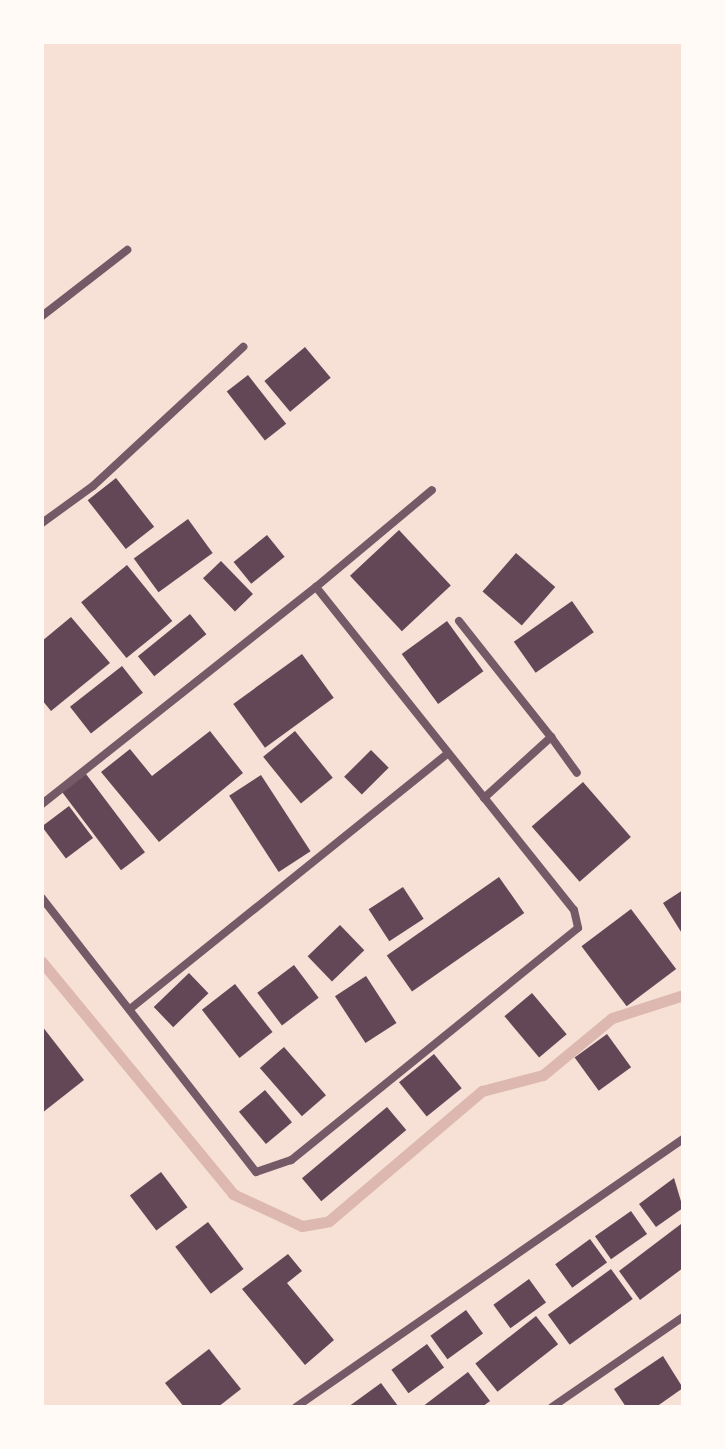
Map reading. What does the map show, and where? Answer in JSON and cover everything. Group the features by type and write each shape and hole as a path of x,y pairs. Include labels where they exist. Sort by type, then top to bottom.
{"street":[{"path":"42,316 127,250"},
{"path":"42,523 93,486 243,347"},
{"path":"42,804 316,587 432,490"},
{"path":"42,898 130,1009 244,1162 256,1172 291,1160 578,928 574,910 316,587"},
{"path":"459,621 577,773"},
{"path":"484,798 551,737"},
{"path":"130,1009 447,754"},
{"path":"296,1407 683,1139"},
{"path":"552,1407 683,1317"}],"building":[{"path":"305,347 331,378 290,412 264,381"},
{"path":"248,375 286,424 265,440 227,392"},
{"path":"116,478 154,527 126,549 88,500"},
{"path":"188,519 213,553 158,592 134,558"},
{"path":"399,530 451,586 402,631 350,576"},
{"path":"267,535 285,557 251,584 234,562"},
{"path":"516,553 555,587 522,626 483,591"},
{"path":"221,561 253,594 235,611 203,578"},
{"path":"127,565 172,621 126,658 81,602"},
{"path":"572,601 594,632 536,673 514,642"},
{"path":"190,614 206,634 154,676 138,656"},
{"path":"71,617 110,663 51,711 42,700 42,641"},
{"path":"447,621 483,671 438,704 402,654"},
{"path":"302,654 334,698 265,748 233,704"},
{"path":"122,666 143,693 91,733 70,707"},
{"path":"210,731 243,773 159,842 101,772 130,749 152,776"},
{"path":"295,731 333,778 301,803 263,757"},
{"path":"371,750 389,768 362,795 344,777"},
{"path":"86,774 145,852 121,870 62,792"},
{"path":"261,775 311,851 279,872 229,796"},
{"path":"583,782 631,837 580,882 532,827"},
{"path":"69,806 93,838 66,858 42,826"},
{"path":"499,877 524,913 412,992 387,956"},
{"path":"403,887 424,919 389,941 369,909"},
{"path":"683,890 683,935 663,903"},
{"path":"631,909 676,969 627,1006 581,946"},
{"path":"340,925 364,950 332,981 308,956"},
{"path":"294,965 319,998 282,1025 257,993"},
{"path":"189,973 208,993 173,1027 154,1007"},
{"path":"366,976 396,1023 365,1043 335,996"},
{"path":"235,984 273,1032 239,1058 202,1010"},
{"path":"532,993 567,1034 539,1058 504,1016"},
{"path":"42,1026 84,1080 42,1113"},
{"path":"607,1034 631,1067 599,1091 575,1058"},
{"path":"284,1047 326,1095 302,1116 260,1068"},
{"path":"434,1054 462,1088 427,1117 399,1082"},
{"path":"265,1090 292,1122 266,1144 239,1112"},
{"path":"387,1107 406,1130 321,1201 302,1178"},
{"path":"161,1172 187,1207 156,1231 130,1195"},
{"path":"674,1178 683,1208 656,1227 639,1204"},
{"path":"631,1211 647,1234 611,1259 595,1236"},
{"path":"208,1222 244,1269 211,1294 175,1247"},
{"path":"681,1224 683,1268 640,1300 619,1271"},
{"path":"590,1239 607,1262 572,1288 555,1264"},
{"path":"288,1254 302,1271 287,1283 334,1340 305,1365 242,1289"},
{"path":"611,1269 633,1299 570,1345 548,1315"},
{"path":"529,1279 546,1302 510,1328 493,1305"},
{"path":"466,1310 483,1333 447,1359 430,1336"},
{"path":"536,1316 558,1344 497,1392 475,1363"},
{"path":"427,1344 444,1367 408,1393 391,1370"},
{"path":"209,1349 241,1389 218,1407 184,1407 165,1383"},
{"path":"663,1356 683,1388 656,1407 626,1407 614,1389"},
{"path":"468,1372 490,1401 482,1407 422,1407"},
{"path":"381,1383 398,1406 348,1407"}],"waterway":[{"path":"42,962 233,1194 302,1226 329,1221 482,1091 543,1075 612,1018 683,995"}]}
